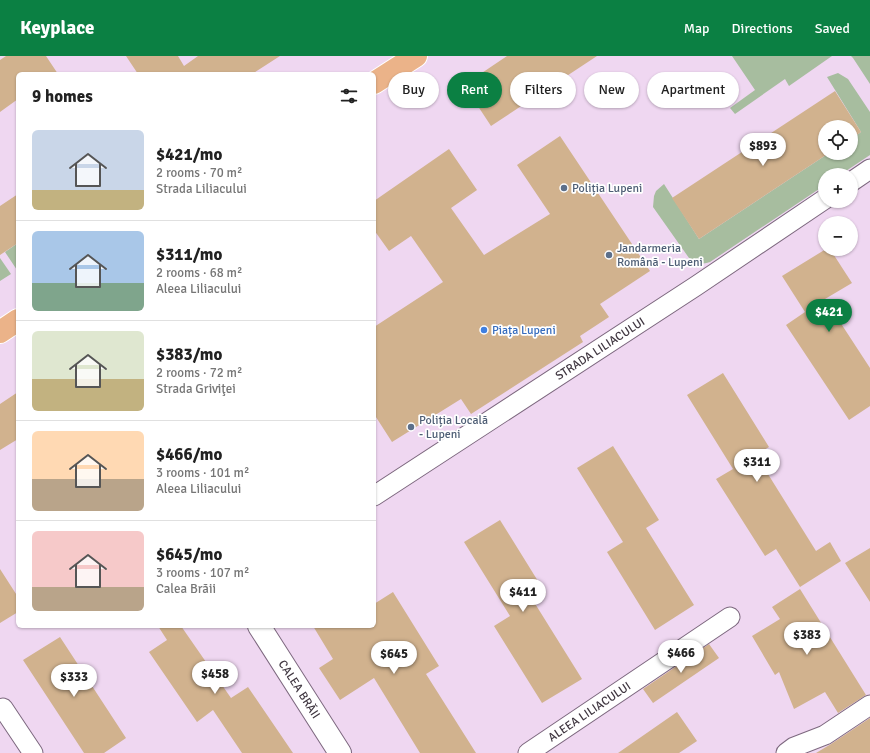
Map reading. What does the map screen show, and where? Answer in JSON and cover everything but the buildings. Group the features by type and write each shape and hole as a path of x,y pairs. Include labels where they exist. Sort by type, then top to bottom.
{"main road":[{"path":"376,82 416,56"},
{"path":"0,332 16,321"},
{"name":"CALEA BRĂII","path":"260,628 340,753"}],"street":[{"path":"858,177 870,169"},
{"name":"STRADA LILIACULUI","path":"376,495 696,286 818,204"},
{"name":"ALEEA LILIACULUI","path":"528,753 730,617"},
{"path":"786,753 794,747 825,736 870,705"},
{"path":"3,708 33,753"}],"green space":[{"path":"732,56 832,56 789,86 785,79 735,114 730,108 739,108 739,102 755,90"},
{"path":"851,56 870,56 870,84 853,58"},
{"path":"838,73 848,79 870,112 870,155 850,168 818,168 818,190 710,262 696,263 689,258 653,207 656,191 664,184 699,239 818,160 858,160 858,134 861,132 858,127 858,120 854,120 827,77"},
{"path":"16,244 16,268 5,252"},
{"path":"0,258 11,274 0,281"}],"place":[{"name":"Poliția Lupeni","path":"564,188"},
{"name":"Jandarmeria Română - Lupeni","path":"609,255"},
{"name":"Piața Lupeni","path":"484,330"},
{"name":"Poliția Locală - Lupeni","path":"411,427"}]}
